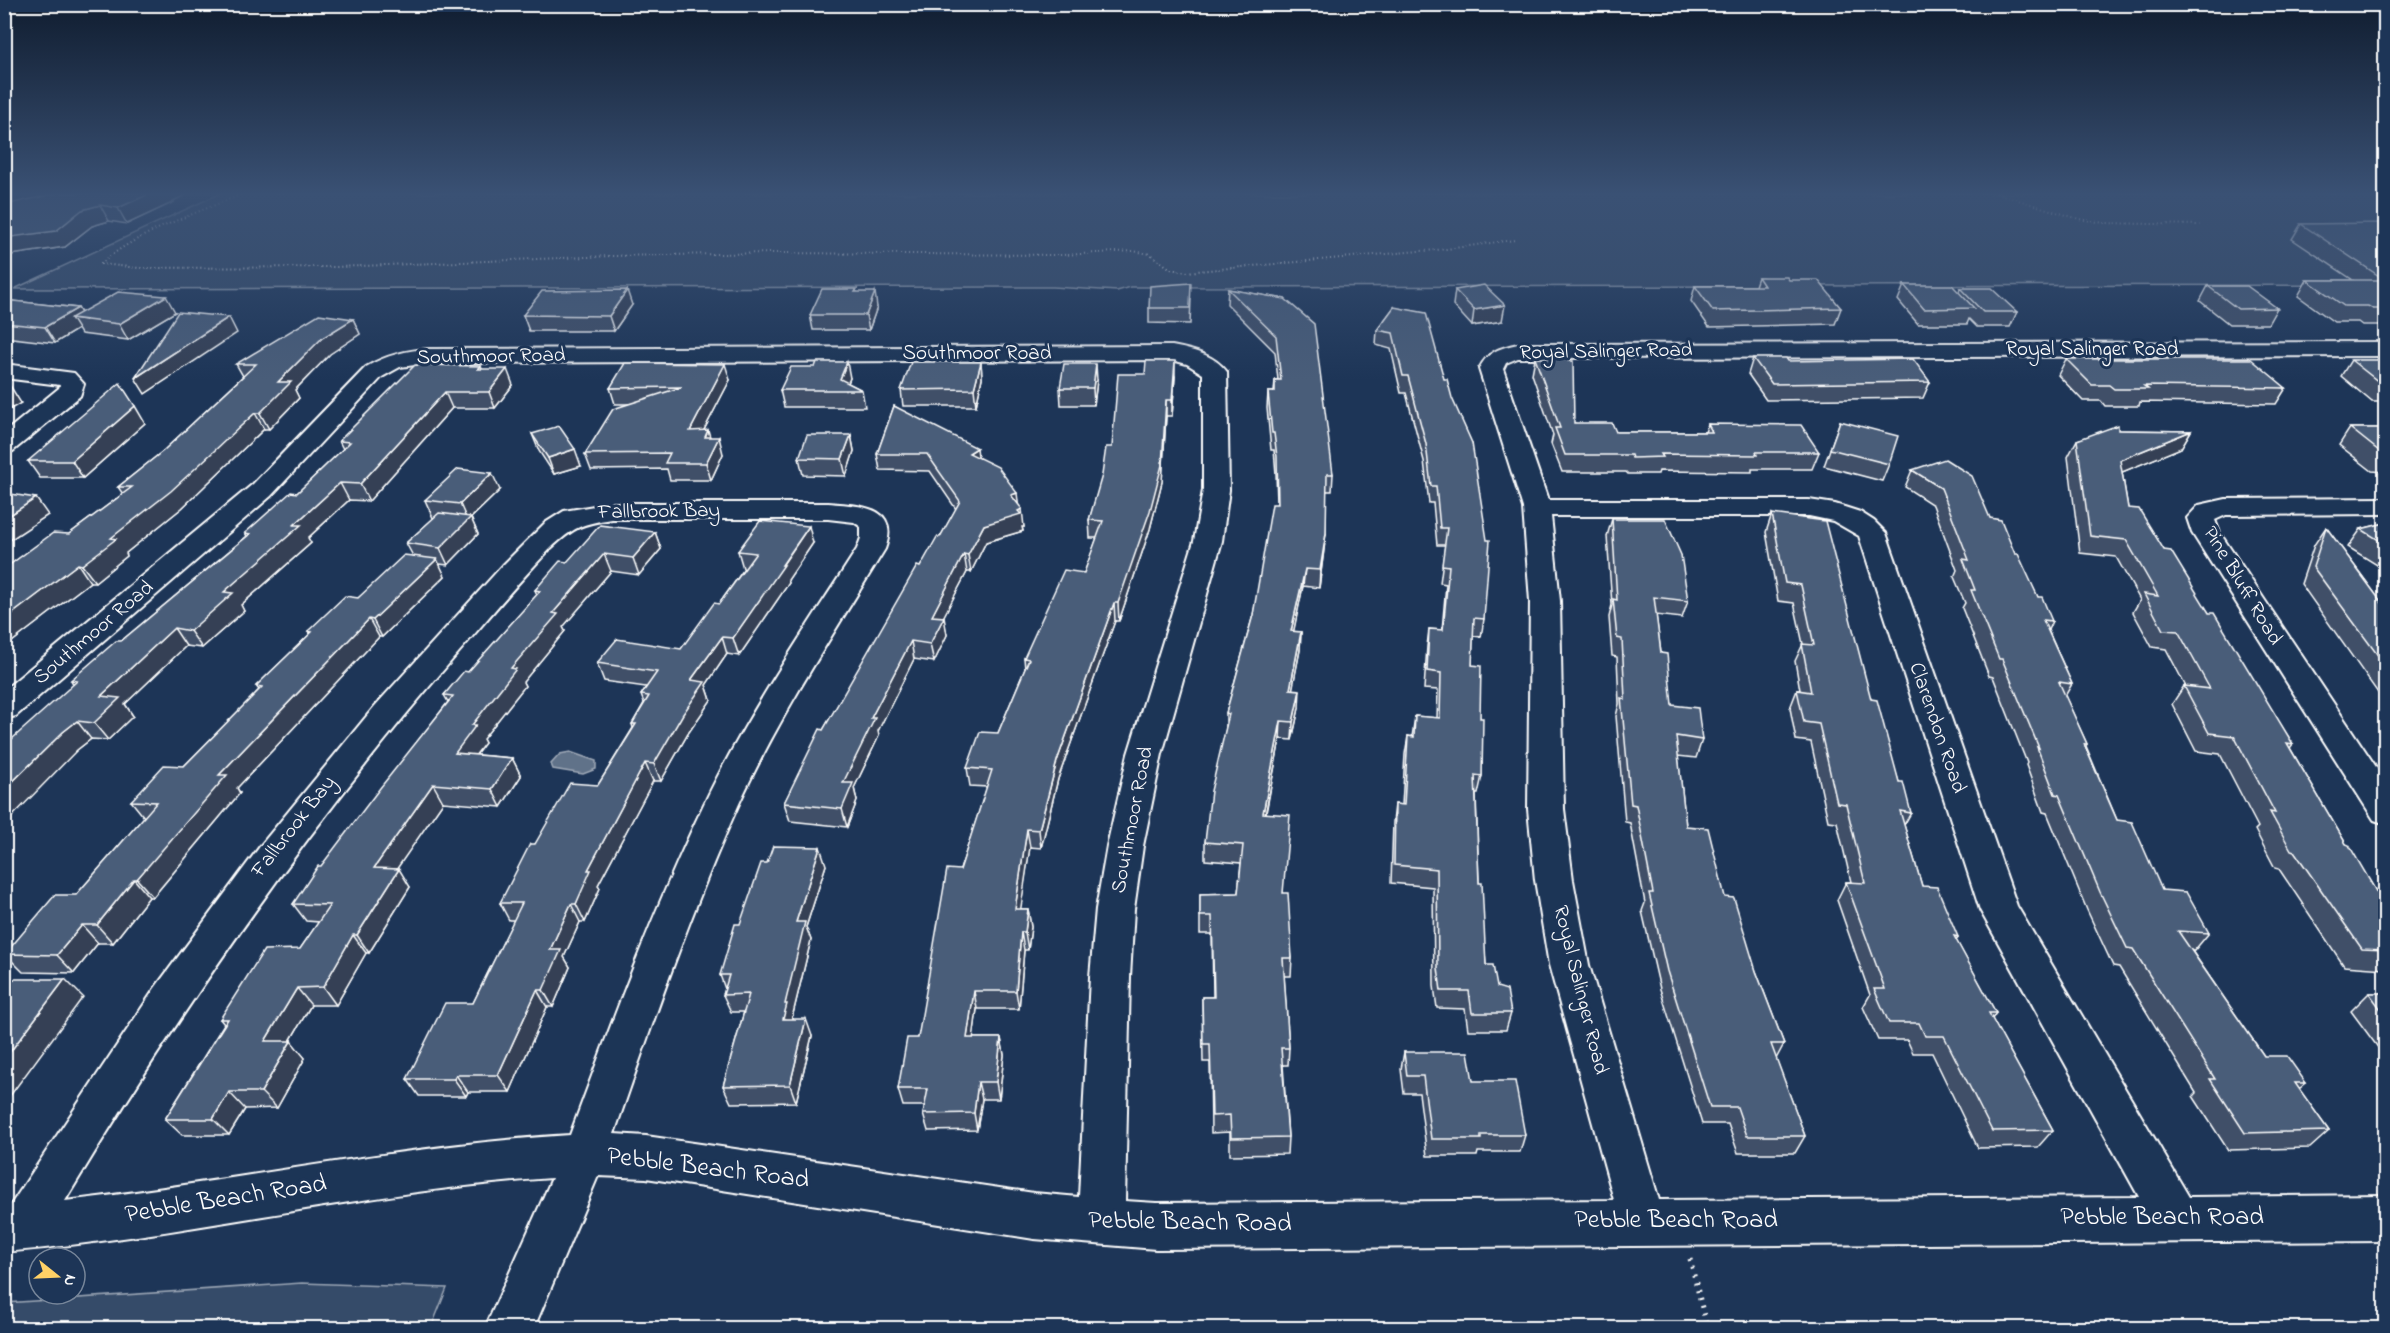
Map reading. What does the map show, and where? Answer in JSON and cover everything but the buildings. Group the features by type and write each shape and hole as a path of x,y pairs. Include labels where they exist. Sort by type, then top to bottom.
{"street":[{"name":"Royal Salinger Road","path":"1643,1222 1569,964 1554,880 1546,809 1545,601 1537,508 1491,369 1494,361 1502,354 1541,351 2385,349"},
{"name":"Southmoor Road","path":"4,708 216,530 300,452 369,377 392,362 411,357 430,356 1172,353 1192,357 1206,363 1215,372 1216,490 1208,540 1145,754 1125,846 1115,909 1110,977 1101,1223"},
{"path":"4,371 66,378 72,384 71,391 4,446"},
{"name":"Pine Bluff Road","path":"2385,506 2226,507 2208,511 2201,518 2206,533 2385,811"},
{"name":"Clarendon Road","path":"1537,508 1809,508 1831,511 1858,520 1872,532 1999,910 2176,1218"},
{"name":"Fallbrook Bay","path":"13,1229 180,982 302,815 411,684 555,529 574,517 612,511 828,511 862,515 875,524 875,538 871,549 773,707 721,805 657,953 585,1154"},
{"path":"510,1329 585,1154"},
{"name":"Pebble Beach Road","path":"13,1229 111,1217 411,1172 536,1157 585,1154 646,1158 1034,1216 1156,1226 2385,1218"}],"path":[{"path":"111,255 101,263 112,267 139,268 336,267 619,255"},
{"path":"1152,255 1171,269 1186,272 1381,255"},
{"path":"1689,1254 1707,1329"}],"shaded area":[{"path":"87,255 2385,255 2385,285 1131,287 1117,291 1053,287 14,289"},
{"path":"570,752 596,761 596,769 583,774 553,769 551,764 560,754"},
{"path":"302,1283 447,1288 431,1328 5,1328 5,1303 27,1302 27,1306 87,1306 87,1297"}]}
